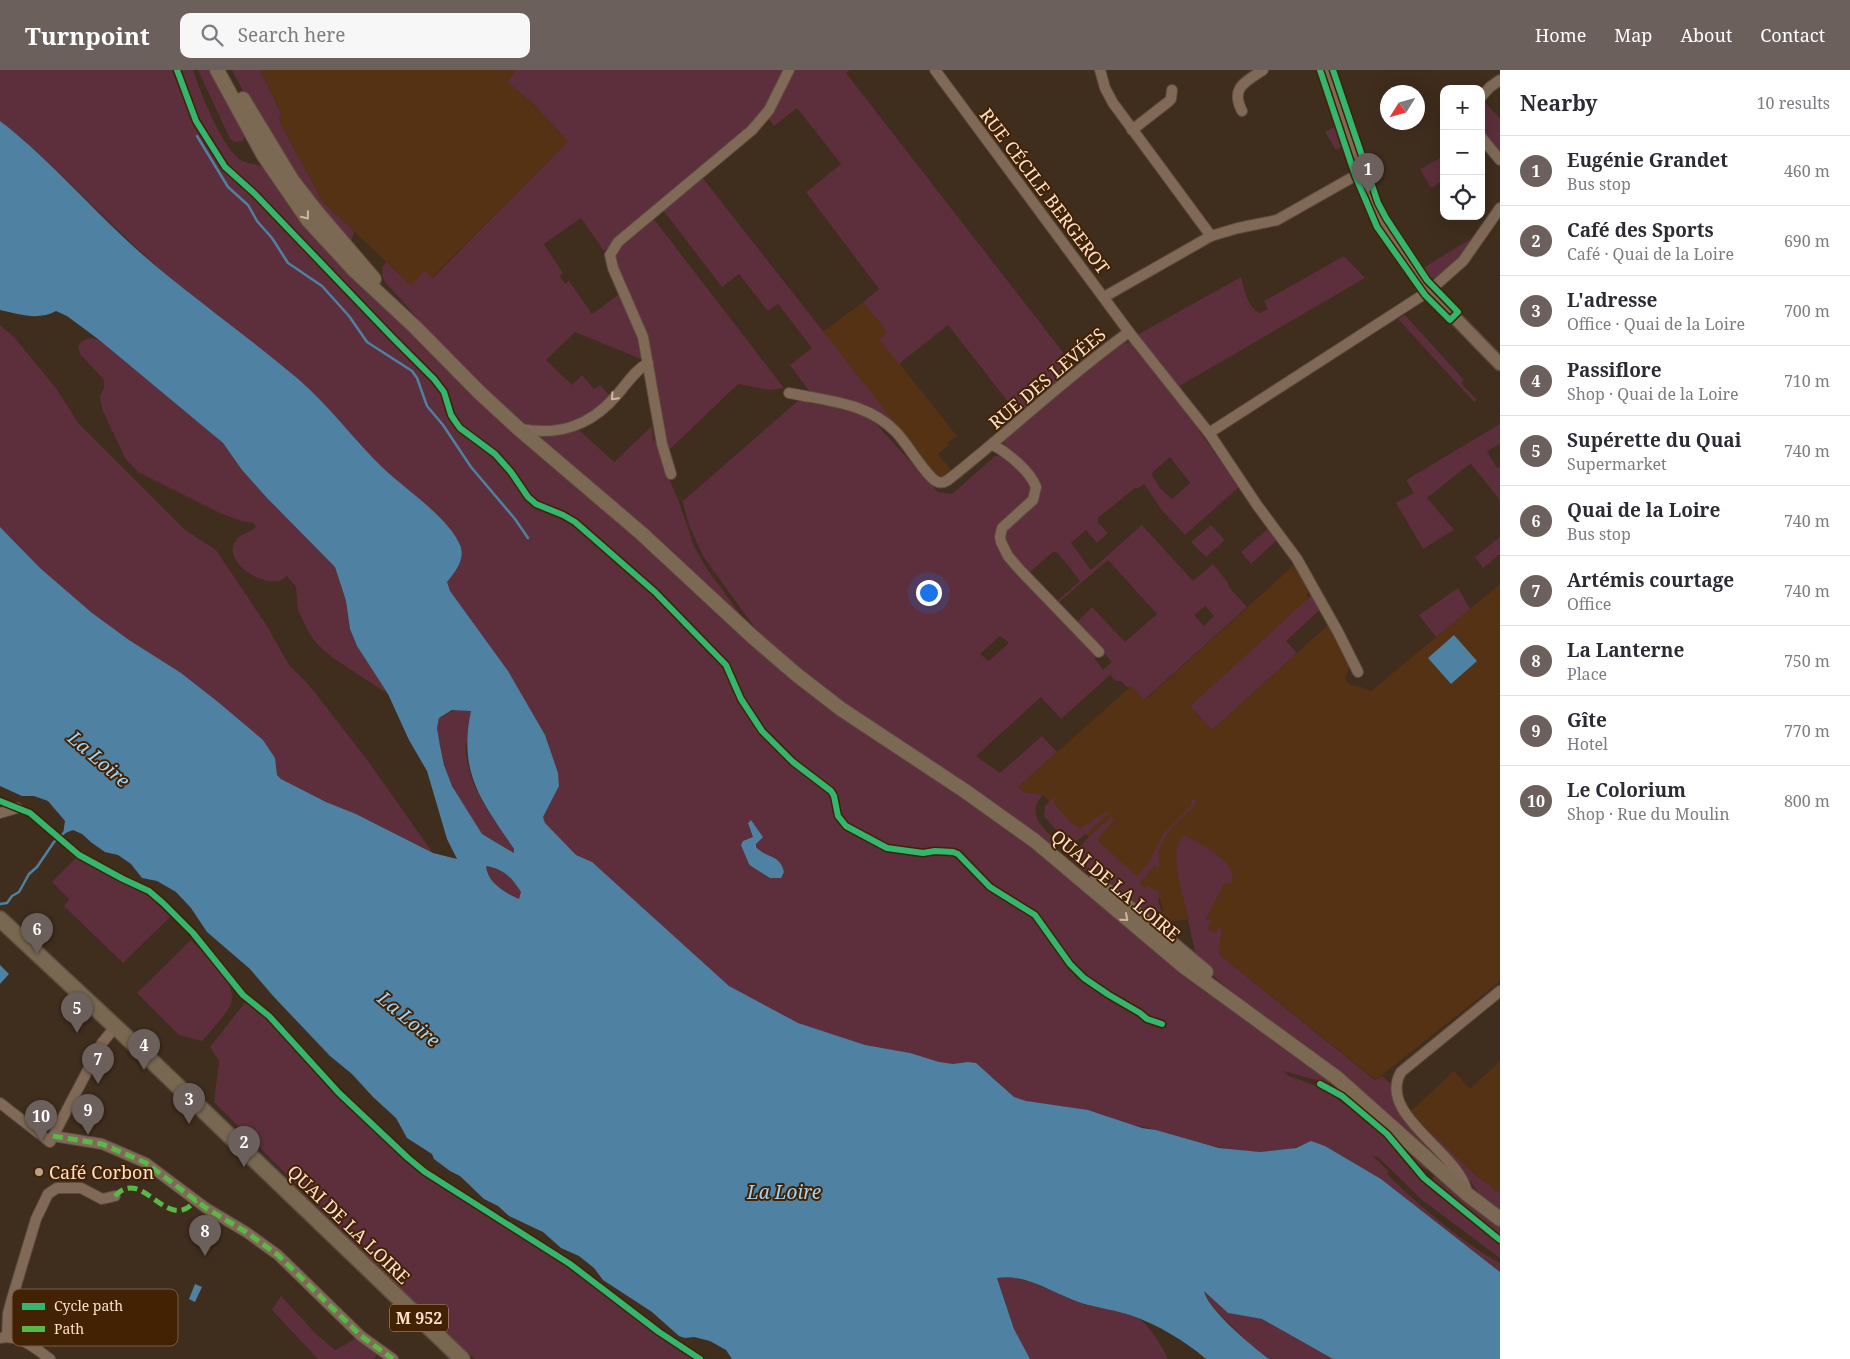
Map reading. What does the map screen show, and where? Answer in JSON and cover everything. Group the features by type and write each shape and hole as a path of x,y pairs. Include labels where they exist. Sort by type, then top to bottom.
{"main road":[{"path":"217,70 264,156 308,220 355,271 415,328"},
{"path":"227,70 250,112 292,180 415,328"},
{"name":"QUAI DE LA LOIRE","path":"415,328 478,392 641,533 754,638 797,675 842,709 965,791 1035,842 1182,965 1337,1078 1393,1130 1467,1194 1500,1219"},
{"name":"M 952","path":"2,921 119,1030"},
{"name":"QUAI DE LA LOIRE","path":"119,1030 462,1359"}],"street":[{"path":"671,474 660,437 648,363 640,329 613,268 610,255 618,242 752,130 769,110 790,70"},
{"name":"RUE CÉCILE BERGEROT","path":"935,70 1129,332"},
{"path":"1100,70 1108,95 1211,236"},
{"path":"1242,111 1237,102 1236,94 1240,87 1263,70"},
{"path":"1327,70 1360,173 1388,233 1430,291 1500,364"},
{"path":"1485,93 1500,80"},
{"path":"1132,130 1168,102 1171,99 1172,90"},
{"path":"1485,142 1500,160"},
{"path":"1104,297 1211,236 1277,220 1360,173"},
{"path":"1209,433 1430,291 1463,262 1500,208"},
{"name":"RUE DES LEVÉES","path":"789,392 848,404 874,416 896,432 928,474 937,482 942,483 993,445 1083,367 1129,332 1209,433 1252,498 1297,560 1338,632 1358,672"},
{"path":"519,428 537,431 576,426 605,407 648,363"},
{"path":"993,445 1014,459 1033,480 1036,487 1033,500 1002,528 1000,537 1004,549 1025,575 1099,652"},
{"path":"0,813 17,808"},
{"path":"1467,1194 1466,1186 1454,1168 1404,1111 1398,1101 1396,1084 1401,1072 1500,991"},
{"path":"52,1139 98,1051 119,1030"},
{"path":"0,1103 52,1139 102,1144 146,1163 201,1204 246,1232 278,1256 361,1336 393,1359"},
{"path":"15,1289 34,1224 46,1196 58,1188 81,1188 102,1199 115,1196"},
{"path":"4,1337 12,1299"},
{"path":"31,1346 50,1359"}],"shaded area":[{"path":"0,70 193,70 212,118 232,152 242,161 261,166 267,170 281,189 586,492 736,628 996,817 1310,1063 1428,1167 1428,1169 1419,1165 1387,1132 1331,1084 1283,1071 1289,1076 1322,1088 1358,1114 1388,1140 1428,1185 1500,1243 1500,1258 1422,1200 1378,1157 1373,1156 1389,1172 1387,1174 1426,1210 1471,1245 1500,1263 1500,1272 1381,1179 1325,1146 1311,1142 1272,1152 1234,1150 1130,1124 1090,1111 1024,1101 1010,1094 993,1077 893,1057 615,964 466,742 470,771 481,799 514,849 514,853 482,834 452,786 444,765 437,728 439,718 454,710 174,281 45,160 0,121","holes":["242,179 432,375 446,393 253,193"]},
{"path":"198,70 214,70 245,134 243,141 235,142 230,139"},
{"path":"232,70 260,70 282,115 279,117 282,126 323,202 354,231 350,247 303,188 254,112"},
{"path":"260,70 516,70 507,82 531,102 568,141 418,292 323,202 282,126 279,117 282,114"},
{"path":"516,70 787,70 766,112 626,230 604,251 581,218 544,244 563,273 560,276 565,284 569,281 592,314 603,308 603,306 619,294 641,342 641,359 575,332 546,360 572,385 582,375 594,389 600,385 611,397 574,426 526,427 488,393 453,357 385,282 382,274 386,262 411,285 425,271 433,278 568,141 531,102 507,82"},
{"path":"794,70 850,70 846,73 1076,369 1020,417 948,325 899,364 879,339 887,332 863,302 879,289 806,192 841,164 797,108 774,126 768,118"},
{"path":"1485,102 1500,119 1500,153 1485,139"},
{"path":"1336,126 1342,147 1336,150 1325,132"},
{"path":"1440,158 1440,182 1431,188 1420,169"},
{"path":"702,177 896,424 894,425 810,392 790,365 812,348 778,304 768,311 739,274 722,287 663,210"},
{"path":"653,218 784,388 770,390 738,384 667,452 657,391 614,258 616,249"},
{"path":"1477,235 1458,258 1436,278 1431,278 1423,268"},
{"path":"1344,256 1365,278 1176,388 1137,335 1241,277 1252,307 1260,313 1268,309 1264,301"},
{"path":"863,302 888,333 880,339 957,436 947,443 949,445 938,454 953,472 942,479 938,478 823,332"},
{"path":"1405,315 1464,380 1461,383 1477,400 1474,402 1398,319"},
{"path":"0,325 13,336 56,388 79,424 184,529 216,550 267,626 289,665 308,684 368,761 433,853 281,779 0,611"},
{"path":"89,338 98,339 223,443 242,470 267,498 335,567 346,601 350,629 357,646 388,694 333,658 317,644 309,633 298,610 296,587 287,576 280,581 266,581 251,575 239,564 233,552 233,545 239,537 256,527 254,523 241,521 222,514 138,472 125,458 102,409 100,396 104,388 104,380 80,354 78,346"},
{"path":"1130,343 1137,348 1199,426 1199,431 1239,487 1185,535 1161,509 1144,484 1139,488 1135,488 1098,518 1098,523 1108,533 1097,543 1086,530 1071,543 1091,570 1142,525 1193,581 1213,564 1229,584 1228,586 1247,607 1144,700 1131,686 1128,688 1121,681 1116,681 1110,675 1061,719 1041,697 976,756 1000,773 1042,736 1057,752 1018,787 1025,792 1043,795 1038,802 1036,814 1041,825 1056,841 1055,845 1050,847 963,783 856,712 768,643 703,556 689,525 678,486 683,501 800,399 811,404 834,404 847,407 869,416 938,492 952,494 995,456 1005,456 1026,474 1035,489 1030,500 1000,527 998,538 1009,563 1070,630 1073,627 1093,649 1095,659 1103,670 1112,662 1076,623 1092,607 1125,642 1157,614 1108,560 1058,603 1056,602 1080,581 1058,553 1053,552 1029,573 1016,560 1008,550 1006,537 1015,521 1037,501 1040,494 1040,485 1029,470 1005,449 1003,440 1116,345","holes":["1170,457 1190,483 1172,499 1160,488 1152,475","1205,606 1214,616 1204,626 1194,615","1000,636 1009,643 989,661 980,654"]},
{"path":"1500,424 1500,444 1487,451 1497,468 1500,467 1500,500 1471,464 1467,466 1427,498 1454,530 1423,549 1396,503 1414,493 1406,480"},
{"path":"652,426 653,440 656,441 661,460 679,502 694,546 705,566 745,621 535,434 579,430 614,462"},
{"path":"1211,525 1225,540 1206,557 1191,542"},
{"path":"1269,528 1277,540 1251,564 1241,552"},
{"path":"1500,537 1500,554 1483,568 1475,557"},
{"path":"1294,565 1310,591 1306,595 1309,598 1190,706 1212,730 1329,624 1350,664 1345,679 1351,685 1371,691 1500,584 1500,981 1376,1080 1220,955 1190,919 1165,921 1161,912 1163,909 1158,891 1150,892 1085,834 1066,820 1043,795 1025,792 1018,787 1131,686 1145,700"},
{"path":"1458,588 1470,609 1436,637 1419,615"},
{"path":"1315,592 1323,607 1286,641 1297,653 1212,730 1190,706"},
{"path":"1055,796 1058,797 1053,802 1070,822 1080,829 1107,811 1108,813 1078,840 1067,843 1044,816 1045,806"},
{"path":"1193,798 1196,801 1195,805 1173,827 1161,845 1159,869 1154,866 1140,883 1145,888 1148,885 1155,891 1158,890 1160,898 1158,899 1163,919 1167,922 1174,922 1165,926 1159,926 1073,862 1072,858 1079,848 1112,817 1115,819 1097,840 1137,876 1148,863 1164,833 1191,806"},
{"path":"1185,835 1216,854 1227,864 1232,872 1232,883 1224,884 1205,920 1212,921 1207,928 1215,933 1220,926 1220,955 1375,1080 1382,1076 1391,1084 1394,1098 1445,1164 1233,993 1212,975 1196,957 1176,862 1179,841"},
{"path":"77,857 108,875 148,893 172,915 123,963 64,906 69,899 52,882"},
{"path":"486,866 498,870 511,878 522,892 519,899 493,882"},
{"path":"191,940 219,969 230,987 232,996 229,1008 202,1041 179,1035 137,993"},
{"path":"246,1001 259,1009 353,1111 415,1169 564,1264 698,1359 475,1359 402,1290 214,1102 219,1061 210,1047"},
{"path":"1500,1061 1500,1193 1463,1165 1411,1111 1454,1071 1470,1089"},
{"path":"1425,1127 1472,1172 1500,1193 1500,1212 1482,1197"},
{"path":"1434,1176 1500,1224 1500,1239 1437,1187 1432,1180"},
{"path":"997,1277 1019,1279 1040,1285 1080,1303 1122,1312 1137,1318 1154,1334 1168,1359 1030,1359 1014,1329"},
{"path":"1204,1291 1228,1313 1262,1319 1333,1359 1269,1359 1254,1348 1219,1314 1206,1297"},
{"path":"281,1296 316,1334 335,1350 361,1336 381,1350 374,1359 318,1359 272,1310"}],"water":[{"name":"La Loire","path":"0,121 19,136 143,255 309,388 383,468 426,504 446,524 460,545 462,555 459,565 447,582 450,591 508,671 545,735 558,773 559,786 543,817 545,823 576,855 592,862 729,986 798,1023 865,1045 910,1053 939,1062 953,1064 976,1063 1014,1097 1026,1101 1088,1110 1142,1128 1156,1130 1219,1148 1260,1152 1296,1148 1311,1141 1325,1146 1381,1179 1500,1272 1500,1359 1333,1359 1262,1319 1228,1313 1204,1291 1207,1299 1222,1318 1269,1359 1206,1359 1171,1334 1133,1316 1081,1303 1029,1281 1008,1277 997,1278 1014,1329 1030,1359 732,1359 726,1350 710,1341 679,1336 652,1312 603,1280 594,1268 579,1256 561,1248 543,1232 509,1216 498,1206 484,1199 460,1176 450,1171 434,1159 432,1154 407,1138 396,1118 352,1074 330,1056 250,969 207,932 191,908 176,892 157,881 142,878 131,864 118,855 105,852 82,834 73,830 63,834 65,821 48,801 34,796 22,796 0,786 0,527 40,568 92,613 129,640 181,673 263,740 275,758 277,775 281,779 433,853 457,859 447,839 427,771 409,740 388,694 357,646 350,629 346,601 335,567 267,498 242,470 223,443 98,339 67,316 56,311 42,316 35,316 0,310","holes":["452,710 471,711 468,733 470,769 482,800 514,849 514,853 482,834 452,786 444,765 437,728 439,718","486,866 497,869 510,878 521,892 519,899 508,894 493,882"]},
{"path":"1454,635 1477,661 1451,684 1428,658"},
{"path":"751,820 763,837 756,844 756,847 779,862 784,872 781,878 770,878 749,864 741,845 743,841 753,837 748,823"},
{"path":"0,965 9,974 0,984"},
{"path":"195,1284 202,1287 195,1302 189,1299"}],"waterway":[{"path":"197,136 228,187 248,205 257,221 272,238 288,263 322,286 349,316 367,342 412,371 417,378 427,406 443,425 471,467 515,519 528,538"},
{"path":"0,904 7,903 12,896 19,892 29,874 37,867 54,842 65,832"}],"marked path":[{"path":"53,1136 102,1144 146,1163 206,1208 246,1232 278,1255 361,1336 393,1359"},
{"path":"115,1196 125,1189 135,1189 175,1210 185,1209 196,1200"}],"cycle path":[{"path":"177,70 196,121 225,167 255,194 434,379 444,392 451,415 460,428 495,454 511,472 528,497 536,504 575,522 655,592 726,665 741,699 762,731 793,762 831,791 834,796 838,816 846,826 887,848 923,853 935,851 958,854 990,887 1035,915 1070,964 1084,978 1147,1019 1162,1024"},
{"path":"1320,70 1355,175 1377,227 1425,295 1450,320 1458,312 1427,280 1378,203 1333,70"},
{"path":"0,801 30,813 79,855 149,891 163,903 193,933 243,995 269,1016 339,1093 425,1172 570,1264 659,1332 700,1359"},
{"path":"1320,1084 1342,1096 1387,1134 1424,1178 1500,1240"}],"place":[{"name":"Eugénie Grandet","path":"1368,194"},
{"name":"Quai de la Loire","path":"37,954"},
{"name":"Supérette du Quai","path":"77,1033"},
{"name":"Passiflore","path":"144,1070"},
{"name":"Artémis courtage","path":"98,1084"},
{"name":"L'adresse","path":"189,1124"},
{"name":"Gîte","path":"88,1135"},
{"name":"Le Colorium","path":"41,1141"},
{"name":"Café des Sports","path":"244,1167"},
{"name":"Café Corbon","path":"39,1172"},
{"name":"La Lanterne","path":"205,1256"}]}
